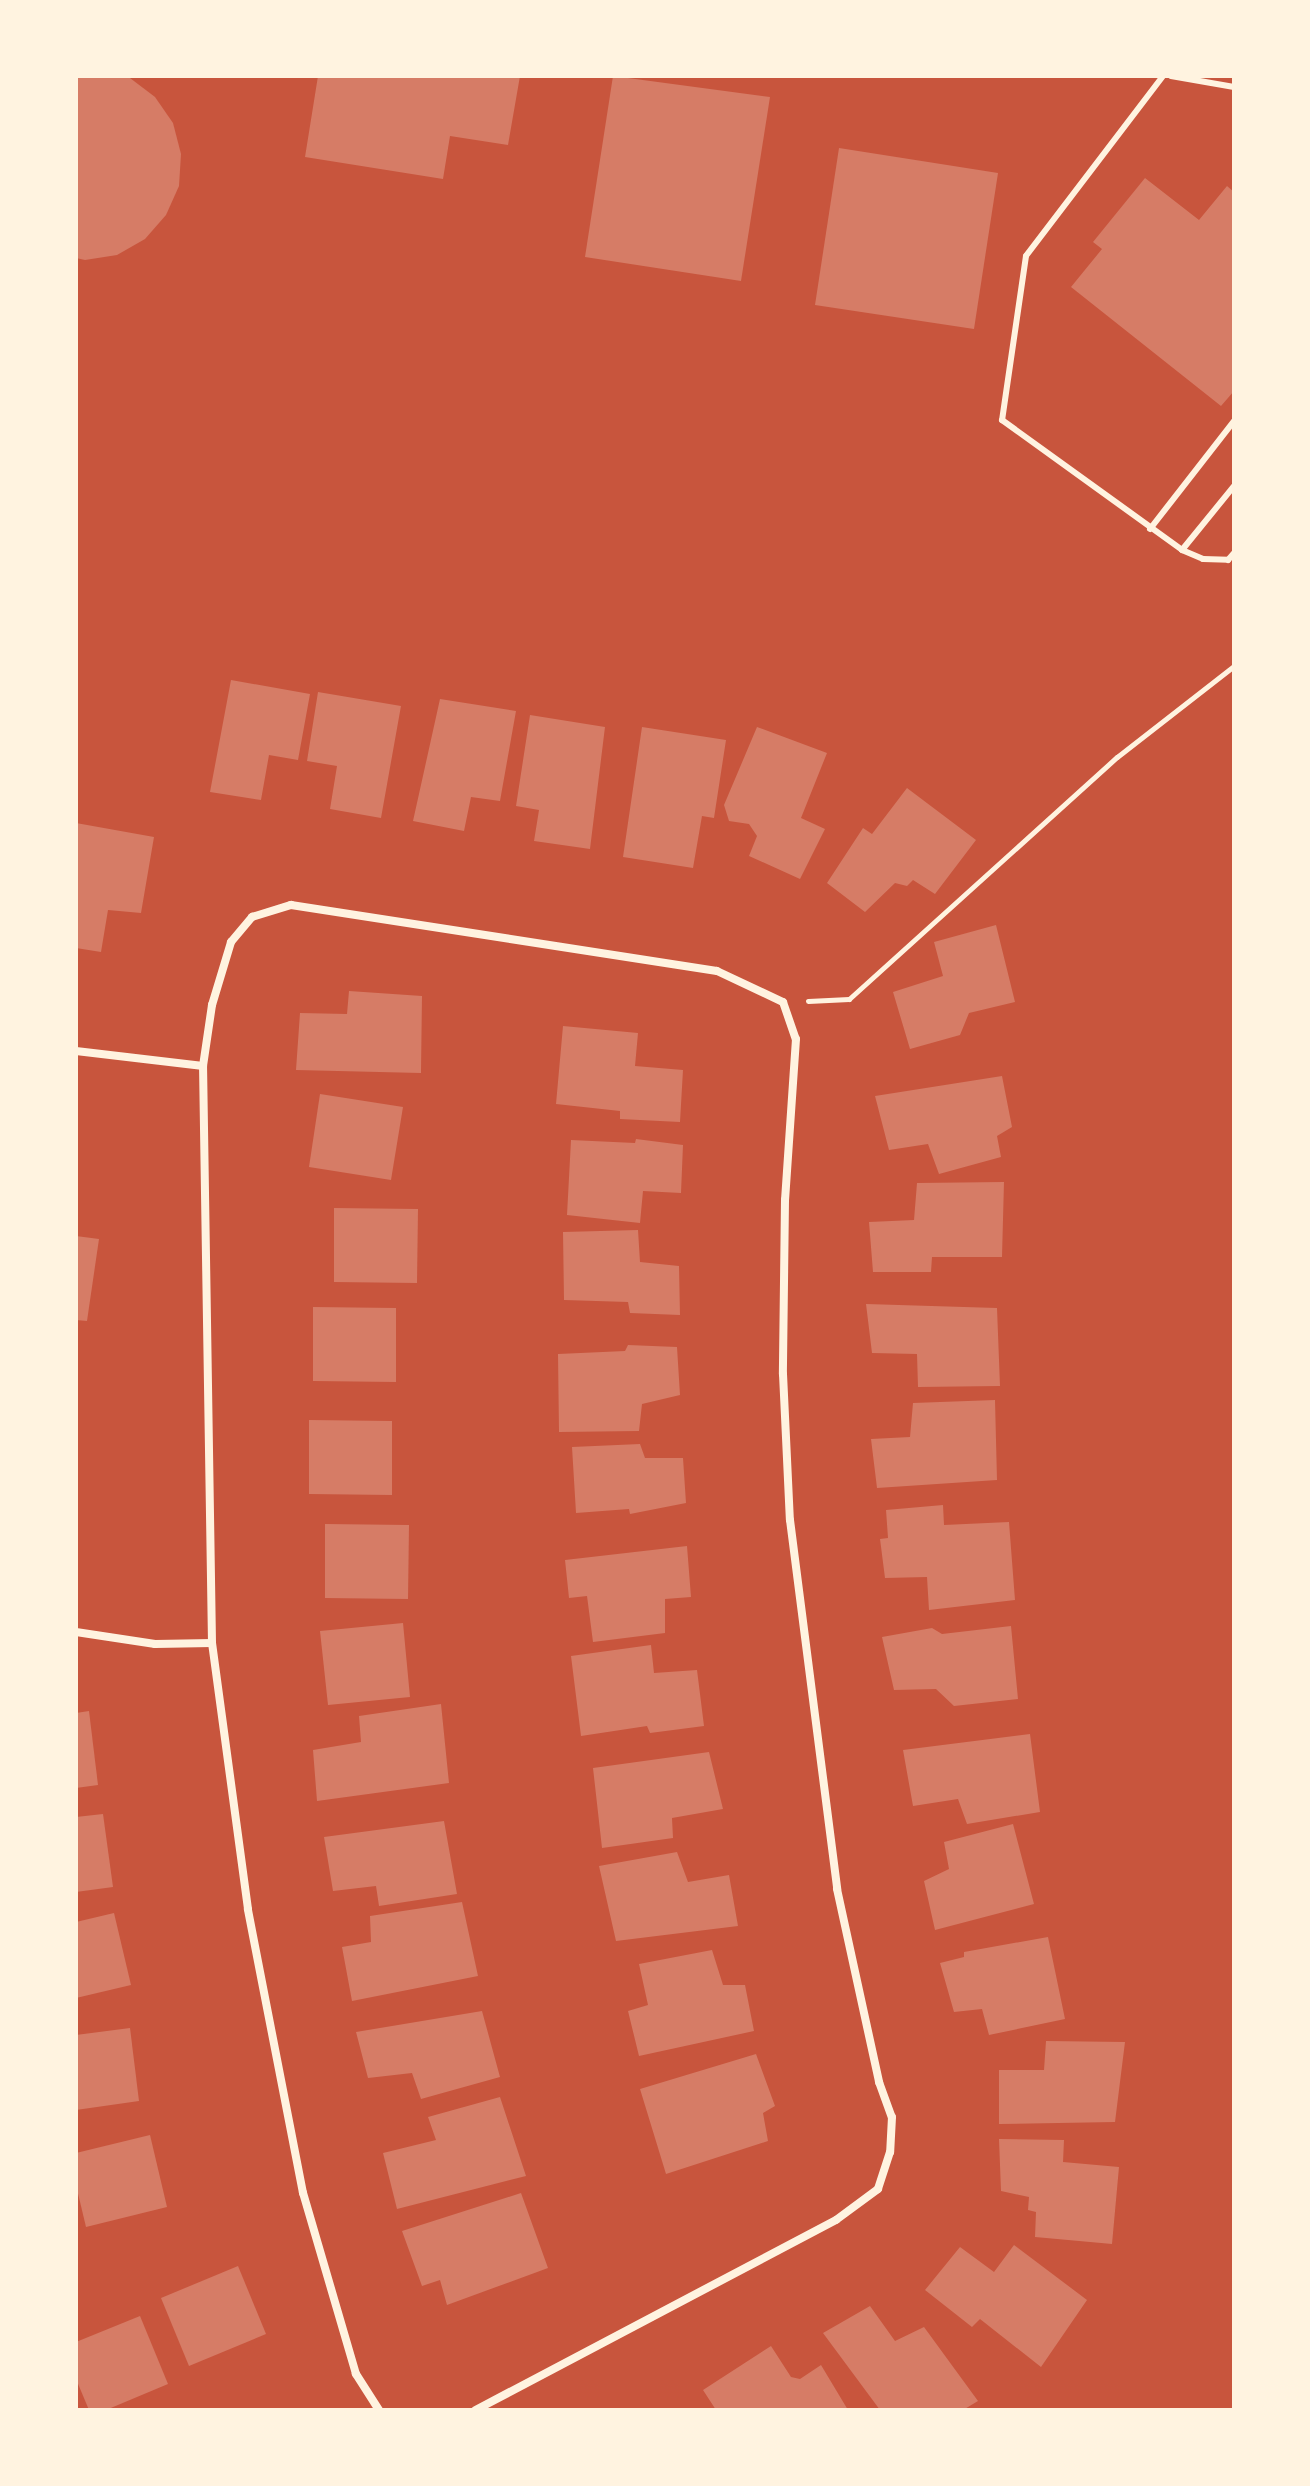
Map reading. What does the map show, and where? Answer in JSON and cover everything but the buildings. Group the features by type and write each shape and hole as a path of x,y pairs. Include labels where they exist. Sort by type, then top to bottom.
{"street":[{"path":"379,2410 356,2374 303,2193 248,1909 212,1643 203,1066 212,1005 231,942 252,917 291,905 717,971 783,1002 796,1039 785,1216 790,1520 837,1889 879,2082 892,2117 890,2152 878,2189 836,2220 475,2410"},
{"path":"76,1051 203,1066"},
{"path":"76,1632 155,1644 212,1643"}],"lane":[{"path":"1163,76 1026,256 1002,420 1182,550 1203,559 1228,560 1234,553"},
{"path":"1171,76 1234,87"},
{"path":"1150,529 1234,421"},
{"path":"1182,550 1234,486"}],"path":[{"path":"783,1002 849,999 1117,757 1234,666"}]}
